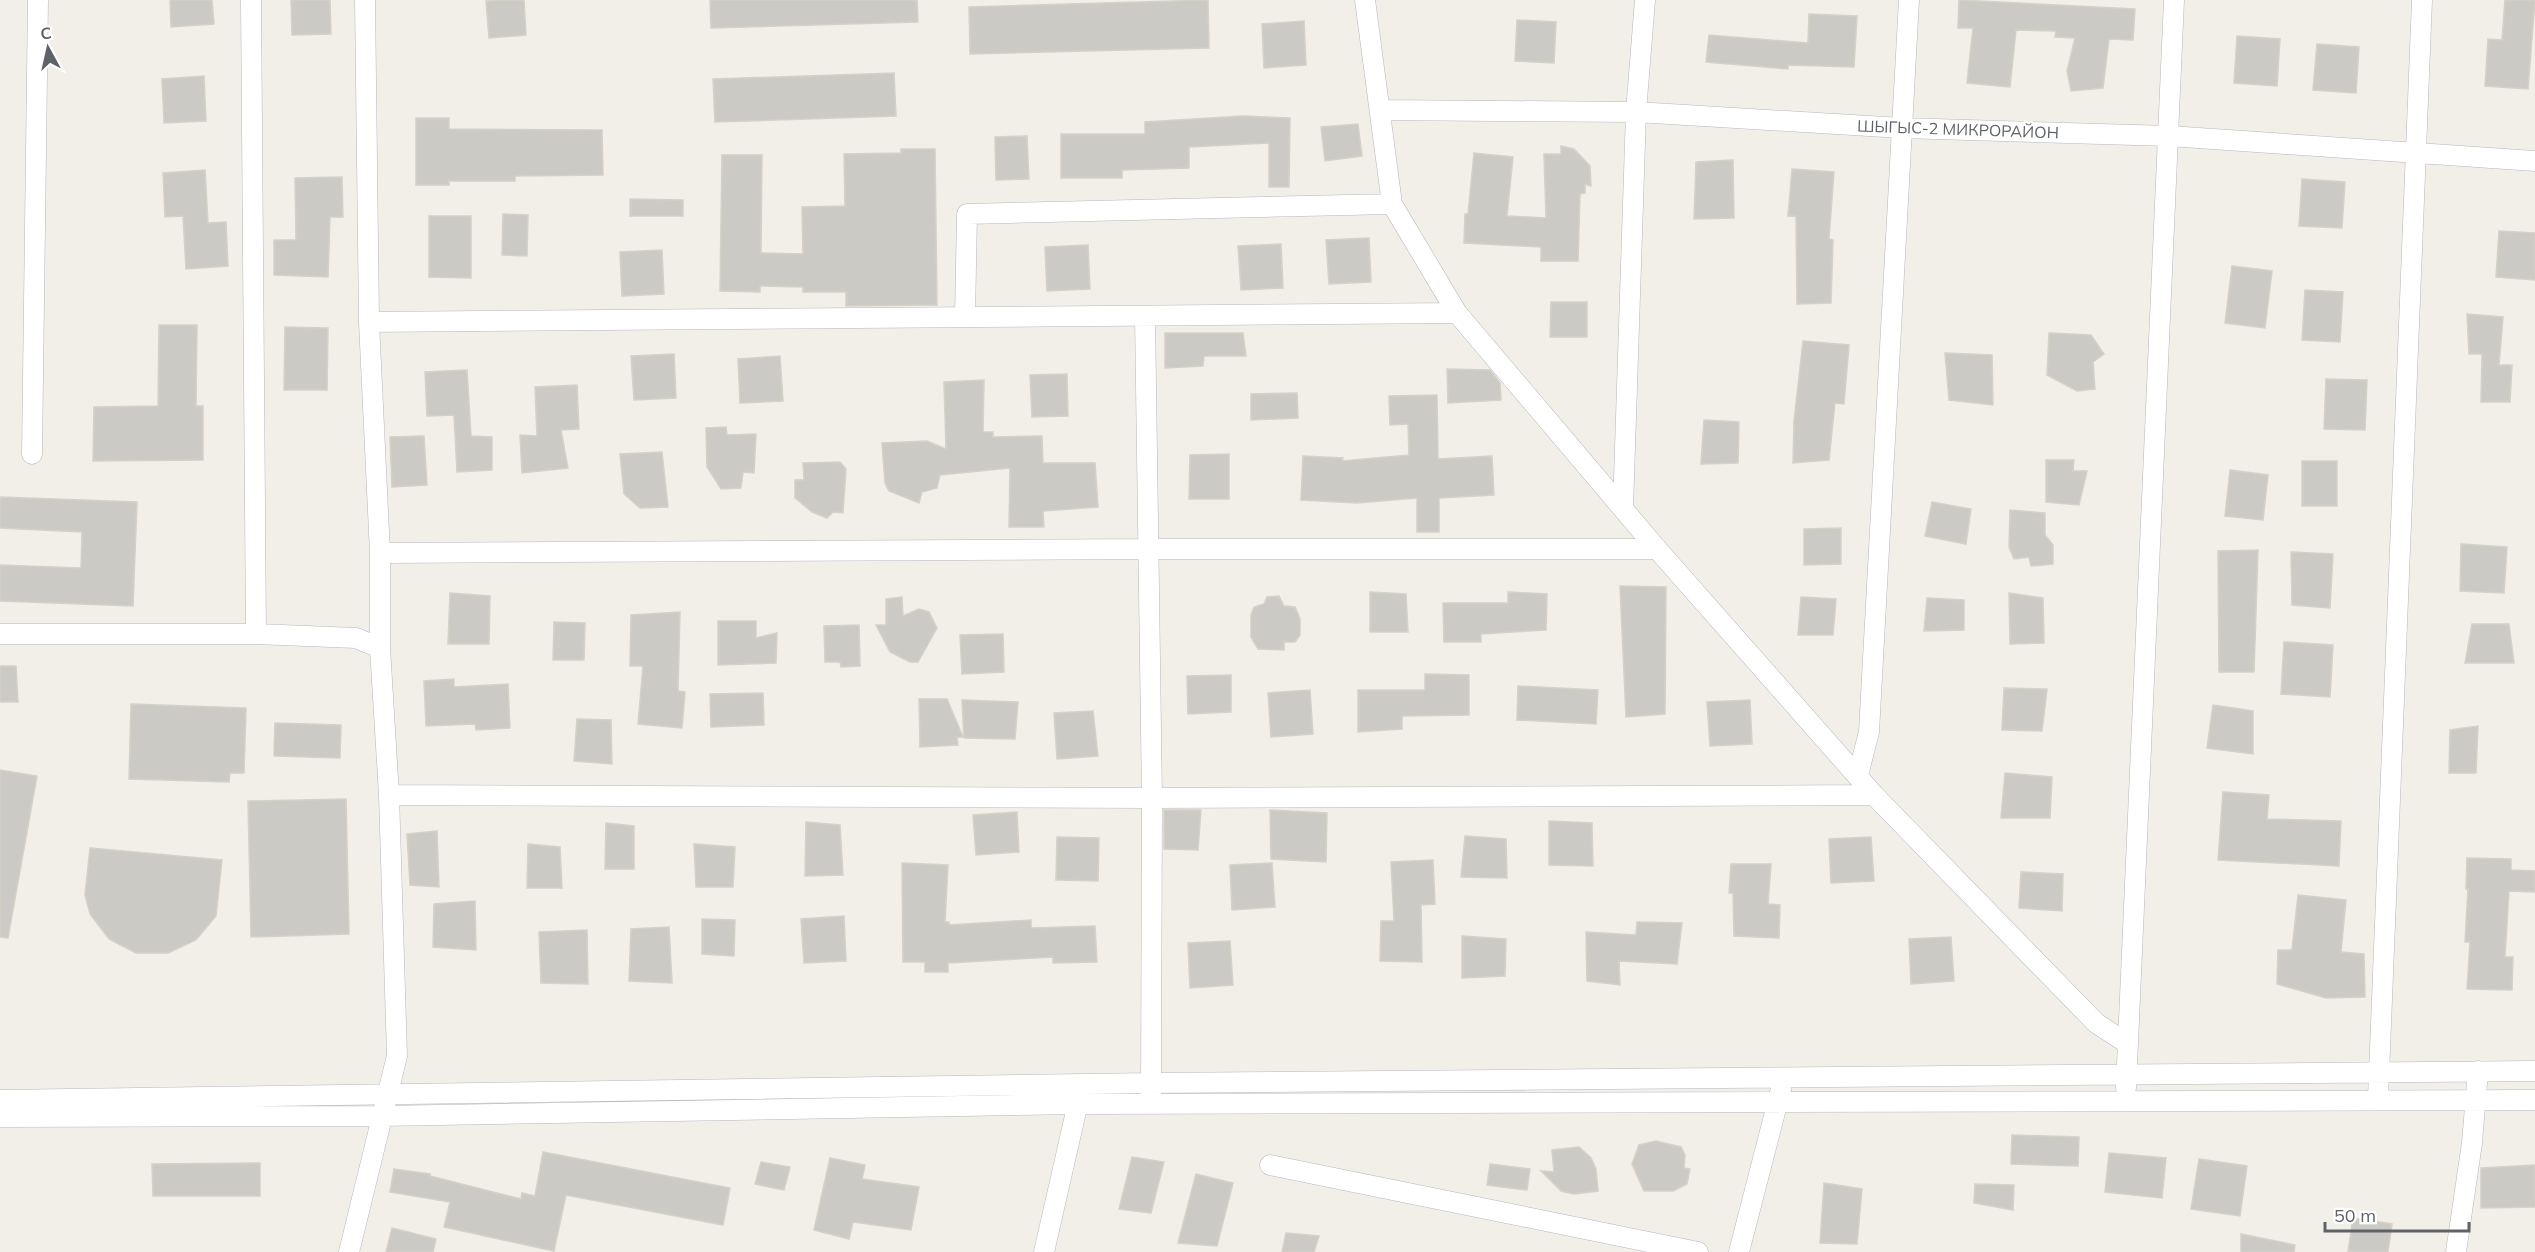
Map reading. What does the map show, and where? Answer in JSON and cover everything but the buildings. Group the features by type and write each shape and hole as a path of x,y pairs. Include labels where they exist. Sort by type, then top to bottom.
{"street":[{"path":"32,454 38,0"},
{"path":"251,0 256,634"},
{"path":"349,1252 380,1116 389,1095 397,1056 389,795 381,648 380,553 369,322 365,0"},
{"path":"1365,0 1392,204 1457,313 1657,549 1874,795 2096,1023 2128,1044"},
{"path":"1623,509 1636,112 1645,0"},
{"path":"1858,775 1869,732 1909,0"},
{"path":"2126,1102 2174,0"},
{"path":"2378,1099 2422,0"},
{"name":"ШЫГЫС-2 МИКРОРАЙОН","path":"1380,110 1636,112 1902,128 2169,136 2535,161"},
{"path":"965,318 967,214 1392,204"},
{"path":"369,322 1457,313"},
{"path":"1145,316 1146,549 1152,798 1151,1105"},
{"path":"380,553 1614,547 1657,549"},
{"path":"0,634 256,634 357,638 381,648"},
{"path":"389,795 1152,798 1874,795"},
{"path":"2456,1252 2478,1071"},
{"path":"0,1100 1150,1083 2535,1071"},
{"path":"1738,1252 1784,1078"},
{"path":"1044,1252 1082,1084"},
{"path":"0,1117 380,1116 1078,1104 2535,1100"},
{"path":"1270,1165 1698,1252"}]}
